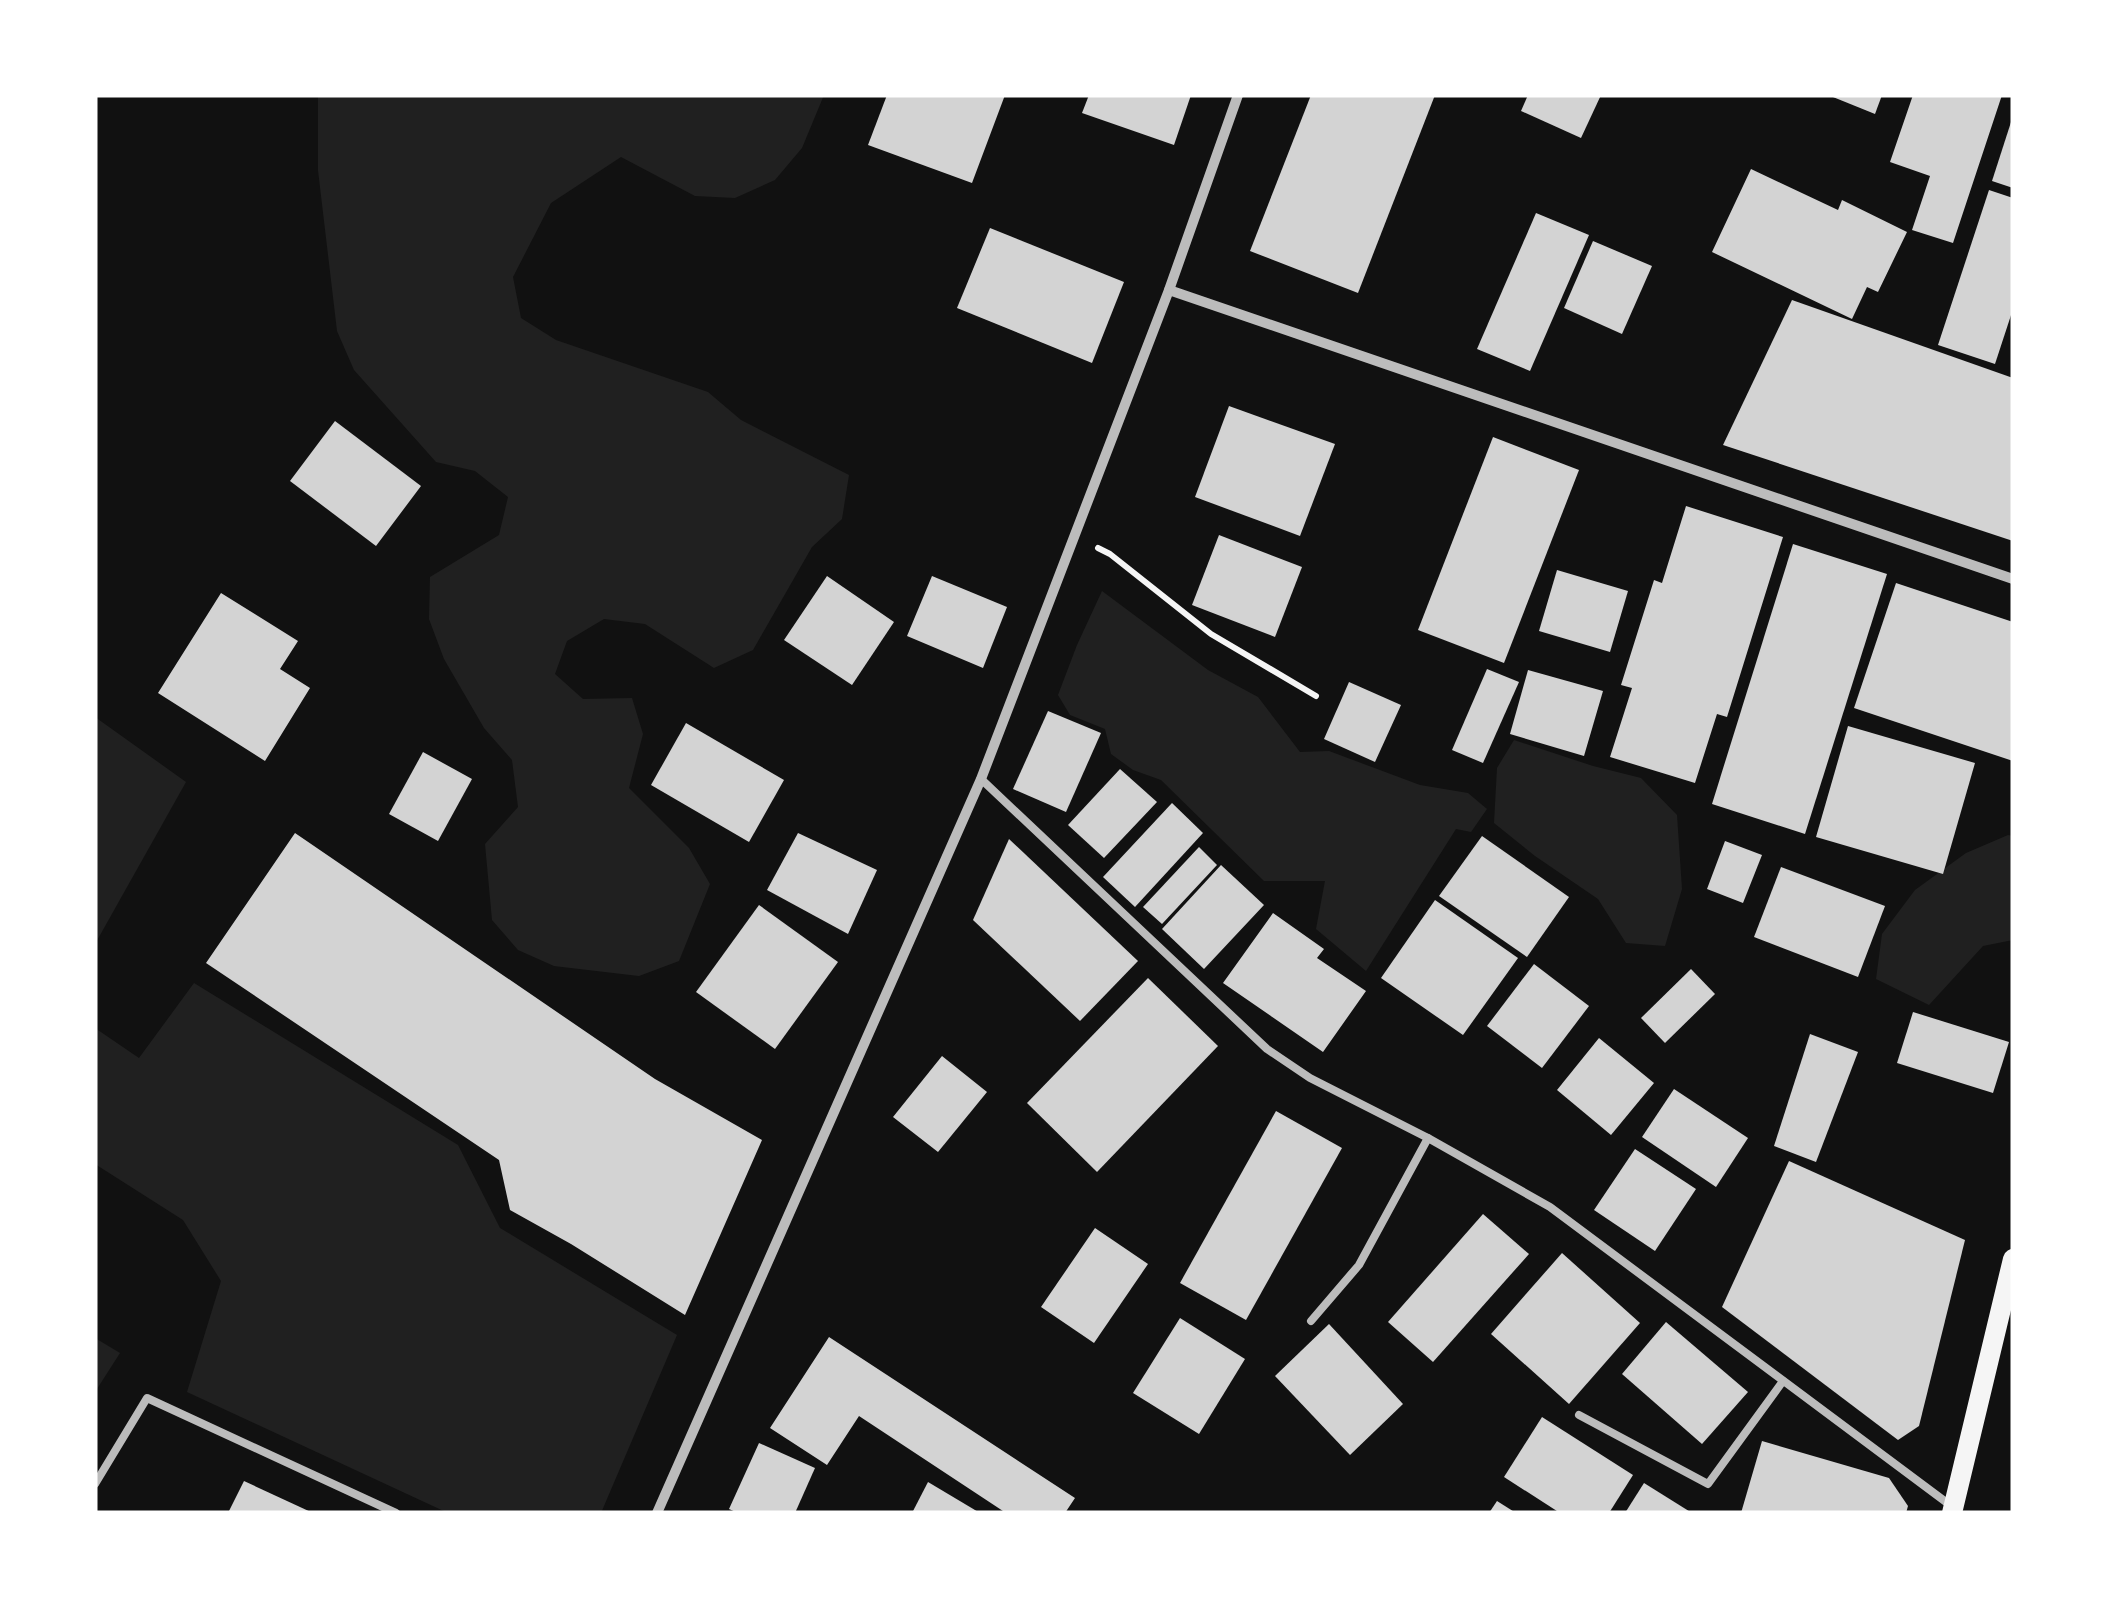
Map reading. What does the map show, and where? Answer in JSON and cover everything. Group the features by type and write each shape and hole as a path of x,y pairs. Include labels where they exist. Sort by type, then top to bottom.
{"main road":[{"path":"1953,1510 2013,1258"}],"street":[{"path":"657,1513 981,779 1169,290 1238,95"},
{"path":"1169,290 2013,579"}],"lane":[{"path":"981,779 1267,1049 1310,1078 1428,1138 1550,1207 1953,1510"},
{"path":"1312,1321 1359,1264 1428,1138"},
{"path":"1579,1415 1708,1484 1783,1381"},
{"path":"95,1484 147,1398 396,1513"}],"path":[{"path":"1075,536 1110,554 1211,634 1316,696"}],"shaded area":[{"path":"318,95 824,95 802,148 775,180 735,198 695,196 621,157 551,203 513,277 521,318 556,340 708,392 741,420 849,475 842,519 812,547 753,650 714,668 645,624 604,619 567,641 555,674 583,699 632,698 643,734 629,788 689,848 710,884 679,961 639,976 554,966 518,950 492,920 485,844 518,807 512,760 484,728 444,659 429,619 430,577 499,535 508,497 475,471 436,462 354,370 337,331 318,170"},
{"path":"1102,591 1208,670 1258,697 1300,752 1329,751 1420,785 1468,793 1487,809 1471,832 1456,829 1366,971 1316,929 1325,881 1264,881 1161,780 1133,770 1111,754 1105,729 1070,715 1058,695"},
{"path":"95,717 186,782 95,944"},
{"path":"1514,740 1641,778 1677,815 1682,889 1665,946 1626,943 1598,899 1494,823 1497,768"},
{"path":"2013,836 2013,940 1983,946 1929,1005 1876,979 1882,934 1915,890 1966,853"},
{"path":"194,983 458,1145 500,1228 677,1335 601,1513 448,1513 187,1392 221,1281 183,1220 95,1164 95,1028 139,1058"},
{"path":"95,1338 120,1353 95,1392"}],"building":[{"path":"887,95 1005,95 972,183 868,145"},
{"path":"1089,95 1191,95 1174,145 1082,113"},
{"path":"1311,95 1435,95 1358,293 1250,251"},
{"path":"1528,95 1601,95 1581,138 1521,111"},
{"path":"1828,95 1882,95 1875,114"},
{"path":"1913,95 2002,95 1953,243 1912,230 1930,176 1890,162"},
{"path":"2013,119 2013,188 1992,181"},
{"path":"1751,169 1838,210 1842,200 1907,232 1878,292 1867,287 1852,319 1712,252"},
{"path":"1989,190 2013,198 2013,309 1995,364 1938,345"},
{"path":"1536,213 1589,235 1530,371 1477,349"},
{"path":"990,228 1124,282 1092,363 957,308"},
{"path":"1593,241 1652,266 1622,334 1564,308"},
{"path":"1792,300 2013,378 2013,541 1723,445"},
{"path":"1229,406 1335,444 1300,536 1195,497"},
{"path":"335,421 421,486 376,546 290,481"},
{"path":"1493,437 1579,470 1504,663 1418,630"},
{"path":"1686,506 1783,537 1727,717 1717,714 1695,783 1610,757 1632,688 1621,685 1654,580 1662,583"},
{"path":"1219,535 1302,567 1275,637 1192,605"},
{"path":"1793,544 1887,574 1805,834 1712,804"},
{"path":"1557,570 1628,591 1610,652 1539,631"},
{"path":"827,576 894,622 852,685 784,640"},
{"path":"932,576 1007,607 983,668 907,636"},
{"path":"1896,583 2013,622 2013,761 1854,708"},
{"path":"221,593 298,641 280,669 310,688 265,761 158,693"},
{"path":"1487,669 1519,682 1483,763 1452,750"},
{"path":"1528,670 1603,691 1584,756 1510,734"},
{"path":"1349,682 1401,705 1375,762 1324,739"},
{"path":"1048,711 1101,733 1066,812 1013,789"},
{"path":"686,723 784,780 749,842 651,785"},
{"path":"1848,726 1975,763 1943,874 1816,837"},
{"path":"423,752 472,779 438,841 389,814"},
{"path":"1120,769 1157,802 1104,858 1068,825"},
{"path":"1172,803 1203,833 1135,907 1103,877"},
{"path":"295,833 655,1079 762,1140 685,1315 510,1210 499,1160 206,963"},
{"path":"798,833 877,870 848,934 767,890"},
{"path":"1482,836 1569,897 1527,957 1439,896"},
{"path":"1009,839 1138,961 1080,1021 973,920"},
{"path":"1725,841 1762,855 1743,903 1707,889"},
{"path":"1199,847 1217,865 1162,924 1143,907"},
{"path":"1221,865 1264,905 1204,969 1162,929"},
{"path":"1781,867 1885,906 1858,977 1754,937"},
{"path":"1435,900 1518,958 1463,1035 1381,978"},
{"path":"759,905 838,962 775,1049 696,992"},
{"path":"1273,913 1324,949 1317,958 1366,991 1323,1052 1223,983"},
{"path":"1534,964 1589,1006 1542,1068 1487,1026"},
{"path":"1691,969 1715,994 1665,1043 1641,1018"},
{"path":"1148,978 1218,1046 1097,1172 1027,1103"},
{"path":"1913,1012 2009,1042 1993,1093 1897,1063"},
{"path":"1810,1034 1858,1052 1816,1162 1774,1146"},
{"path":"1599,1038 1654,1083 1611,1135 1557,1090"},
{"path":"942,1056 987,1092 938,1152 893,1117"},
{"path":"1674,1089 1748,1138 1716,1187 1642,1137"},
{"path":"1276,1111 1342,1148 1246,1320 1180,1283"},
{"path":"1635,1149 1696,1189 1655,1251 1594,1210"},
{"path":"1789,1161 1965,1240 1919,1426 1898,1440 1722,1307"},
{"path":"1483,1214 1529,1254 1433,1362 1388,1322"},
{"path":"1095,1228 1148,1264 1094,1343 1041,1307"},
{"path":"1562,1253 1640,1323 1569,1404 1491,1334"},
{"path":"1180,1318 1245,1359 1199,1434 1133,1393"},
{"path":"1666,1322 1748,1392 1702,1444 1622,1374"},
{"path":"1329,1324 1403,1404 1350,1455 1275,1376"},
{"path":"829,1337 1075,1498 1065,1513 1006,1513 859,1416 827,1465 770,1428"},
{"path":"1542,1417 1633,1475 1609,1513 1560,1513 1504,1477"},
{"path":"1762,1441 1889,1478 1908,1506 1906,1513 1741,1513"},
{"path":"759,1443 815,1468 795,1513 738,1513 729,1509"},
{"path":"244,1481 313,1513 228,1513"},
{"path":"928,1482 980,1513 912,1513"},
{"path":"1644,1483 1692,1513 1625,1513"},
{"path":"1497,1501 1516,1513 1489,1513"}]}
